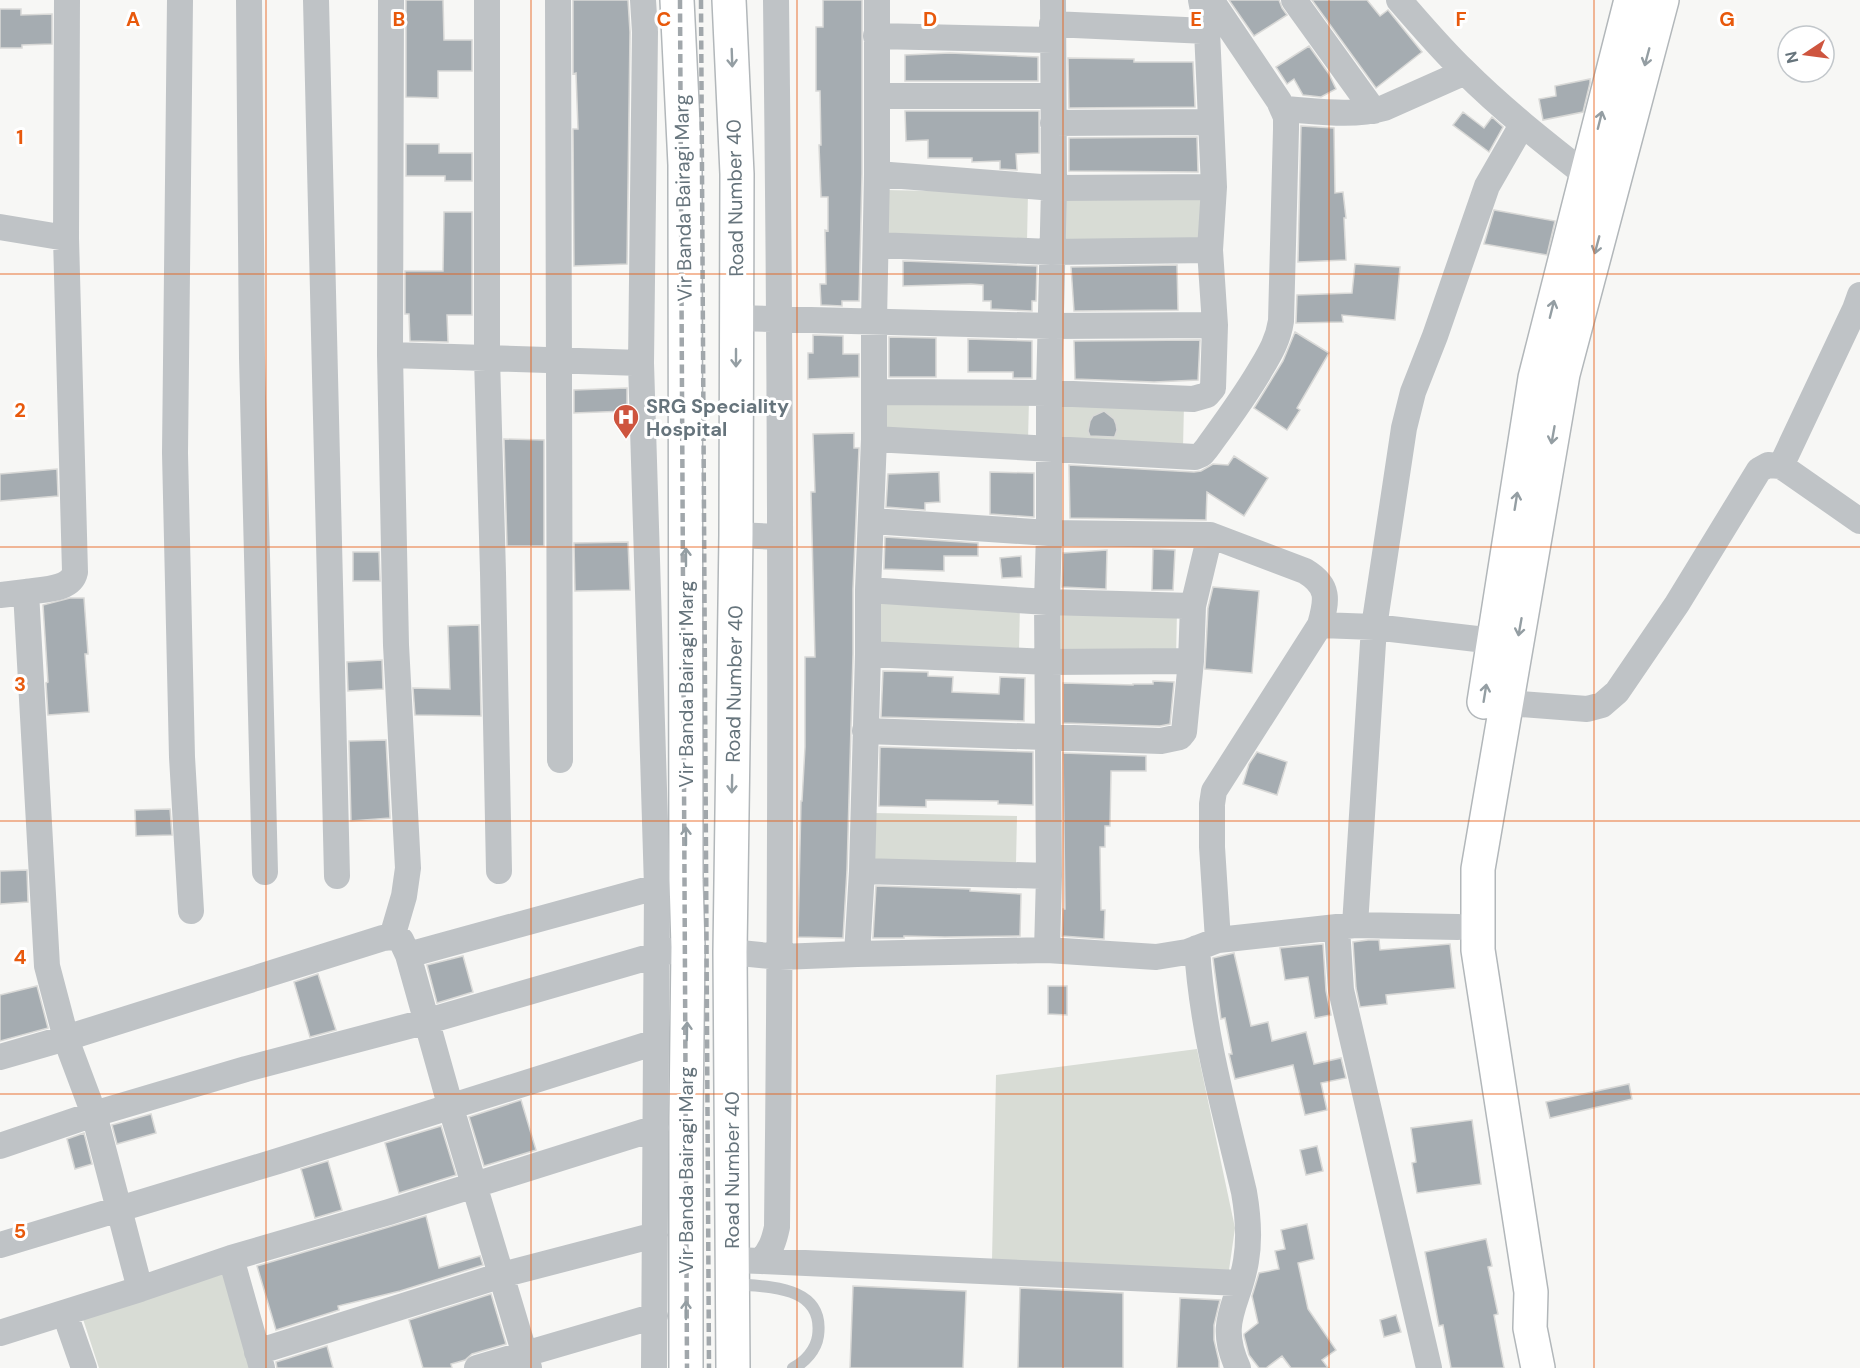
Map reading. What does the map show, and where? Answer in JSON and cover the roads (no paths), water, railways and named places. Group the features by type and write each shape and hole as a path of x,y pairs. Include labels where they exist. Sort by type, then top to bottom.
{"street":[{"path":"0,595 66,585 72,581 75,572 66,238 67,0"},
{"path":"180,0 176,453 182,757 191,911"},
{"path":"249,0 252,358 265,872"},
{"path":"316,0 337,876"},
{"path":"391,0 390,355 396,645 408,868 400,946 428,1021 451,1108 527,1361"},
{"path":"487,0 487,358 499,871"},
{"path":"558,0 560,759"},
{"path":"643,0 645,32 641,363 672,883 656,954 654,1368"},
{"name":"Road Number 40","path":"729,0 737,174 736,535 730,952 742,1268 734,1368"},
{"path":"742,1268 770,1251 777,1227 780,957 780,320 776,0"},
{"path":"857,954 875,392 877,0"},
{"path":"875,392 1048,393 1192,399 1206,395 1213,388 1215,325 1210,250 1214,188 1207,31 1201,0"},
{"path":"874,439 1196,457 1202,454 1239,405 1275,345 1281,321 1286,129 1286,117 1283,110 1211,0"},
{"path":"1294,0 1374,111"},
{"path":"1399,0 1465,72 1522,124 1586,175"},
{"path":"1530,1328 1511,1295 1457,948 1460,858 1535,378 1631,0"},
{"path":"1538,1368 1530,1328 1531,1292 1478,951 1478,869 1563,374 1662,0"},
{"path":"645,32 678,15"},
{"name":"Vir Banda Bairagi Marg","path":"678,15 685,165 672,883 688,947 686,1368"},
{"path":"876,36 1052,21 1207,31"},
{"path":"1047,950 1049,876 1048,393 1054,188 1052,21"},
{"path":"1283,110 1359,113 1374,111 1465,72"},
{"path":"877,96 1053,96"},
{"path":"1053,123 1210,122"},
{"path":"1429,1368 1341,990 1374,627 1404,428 1413,392 1487,186 1522,124"},
{"path":"877,174 1054,188 1214,188"},
{"path":"0,227 66,238"},
{"path":"876,246 1051,252 1210,250"},
{"path":"1781,466 1860,295"},
{"path":"736,318 1051,326 1215,325"},
{"path":"390,355 641,363"},
{"path":"1507,703 1587,709 1602,705 1617,692 1677,604 1759,470 1768,465 1781,466 1860,521"},
{"path":"872,521 1049,533 1210,535 1305,571 1314,576 1325,592 1325,606 1320,625 1214,791 1212,804 1208,944 1201,994 1207,1033 1244,1192 1248,1219 1246,1260 1229,1318 1228,1331 1232,1356 1238,1368"},
{"path":"736,535 779,537"},
{"path":"865,731 1161,741 1180,737 1184,732 1191,661 1193,606 1210,535"},
{"path":"868,590 1047,602 1193,606"},
{"path":"26,592 47,966 66,1038 94,1114 140,1289"},
{"path":"1320,625 1374,627 1494,640"},
{"path":"868,654 1048,662 1191,661"},
{"path":"861,871 1049,876"},
{"path":"0,1057 383,938 400,946 672,883"},
{"path":"730,952 780,957 1047,950 1156,957 1187,952 1208,944 1346,927 1458,927"},
{"path":"0,1146 94,1114 246,1069 428,1021 656,954 688,947"},
{"path":"0,1245 451,1108 656,1042"},
{"path":"0,1334 231,1258 389,1212 656,1128"},
{"path":"231,1258 260,1360 502,1275 655,1235"},
{"path":"742,1268 1240,1283"},
{"path":"65,1314 84,1368"},
{"path":"477,1368 527,1361 655,1316"}],"lane":[{"path":"742,1268 766,1287 792,1292 803,1297 812,1306 819,1327 817,1340 807,1359 793,1368"}],"railway":[{"path":"680,0 687,1368"},
{"path":"701,0 709,1368"}],"place":[{"name":"SRG Speciality Hospital","path":"626,440"}]}
